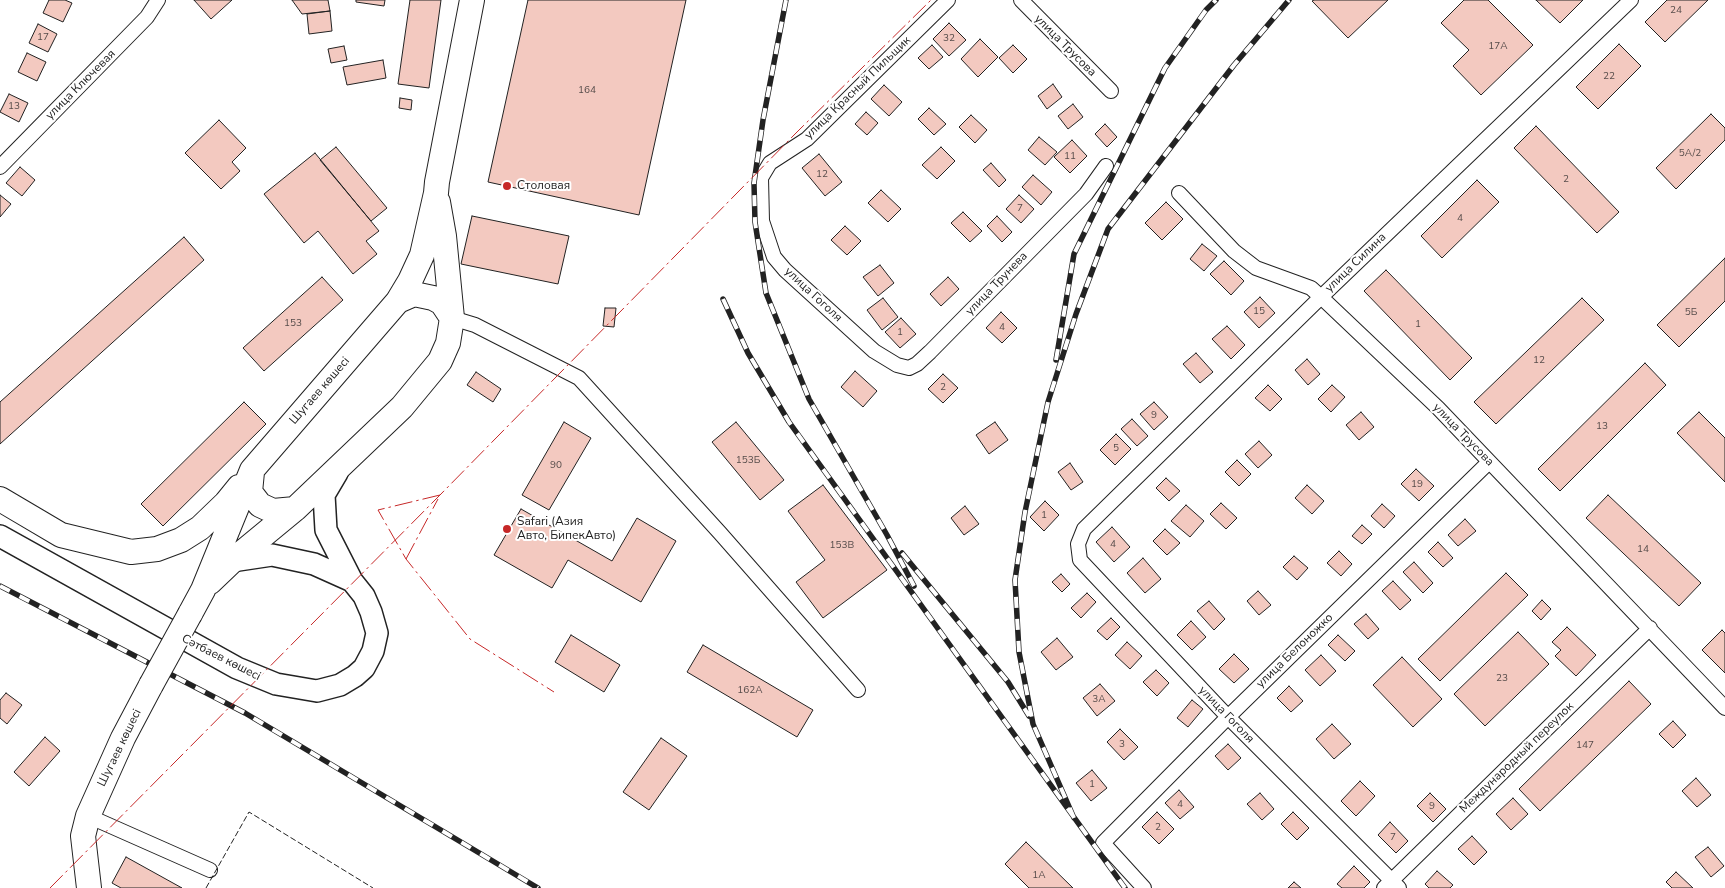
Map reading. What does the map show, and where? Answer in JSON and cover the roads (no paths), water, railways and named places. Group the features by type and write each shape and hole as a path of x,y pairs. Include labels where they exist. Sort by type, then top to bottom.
{"highway":[{"name":"Шугаев көшесі","path":"89,888 83,836 88,816 123,738 203,590 252,470 398,301 422,255 436,193 472,0"},
{"name":"Шугаев көшесі","path":"203,590 232,561 295,509 402,408 440,361 448,343 452,318 444,236 436,193"},
{"path":"398,301 414,294 433,298 442,303 452,318"},
{"path":"0,499 61,535 131,552 157,549 182,540 200,528 226,503 252,470"},
{"path":"252,470 250,492 260,505 273,511 295,509"}],"main road":[{"name":"Сәтбаев көшесі","path":"0,536 237,668 276,684 316,690 340,685 364,668 373,651 377,633 372,612 364,596 352,581 326,530 324,495 342,464"},
{"path":"232,561 272,555 314,564 352,581"}],"street":[{"name":"улица Ключевая","path":"0,166 147,17 158,0"},
{"name":"улица Красный Пильщик","path":"761,201 761,178 770,163 807,139 948,0"},
{"name":"улица Трусова","path":"1021,0 1110,91"},
{"name":"улица Силина","path":"1084,528 1321,297 1631,0"},
{"name":"улица Трунева","path":"874,351 897,365 909,368 917,364 1086,194 1106,166"},
{"name":"улица Трусова","path":"1179,193 1234,251 1256,268 1311,288 1321,297 1438,408 1725,708"},
{"name":"улица Гоголя","path":"761,201 762,221 774,257 785,270 874,351"},
{"path":"452,318 475,325 579,378 720,533 858,690"},
{"name":"улица Белоножко","path":"1144,888 1103,843 1490,462"},
{"name":"улица Гоголя","path":"1084,528 1078,544 1080,560 1228,718 1392,886"},
{"name":"Международный переулок","path":"1392,886 1650,628"},
{"path":"88,816 210,870"}],"railway":[{"path":"786,0 763,120 754,183 755,222 766,293 809,399 914,586"},
{"path":"1056,360 1074,254 1165,68 1206,10 1216,0"},
{"path":"1074,818 1033,724 1019,652 1015,580 1025,512 1048,402 1076,314 1108,229 1234,65 1289,0"},
{"path":"723,299 748,353 789,422 1125,888"},
{"path":"902,553 1008,682 1029,716"},
{"path":"0,586 245,713 538,888"}],"place":[{"name":"Столовая","path":"507,186"},
{"name":"Safari (Азия Авто, БипекАвто)","path":"507,529"}]}
